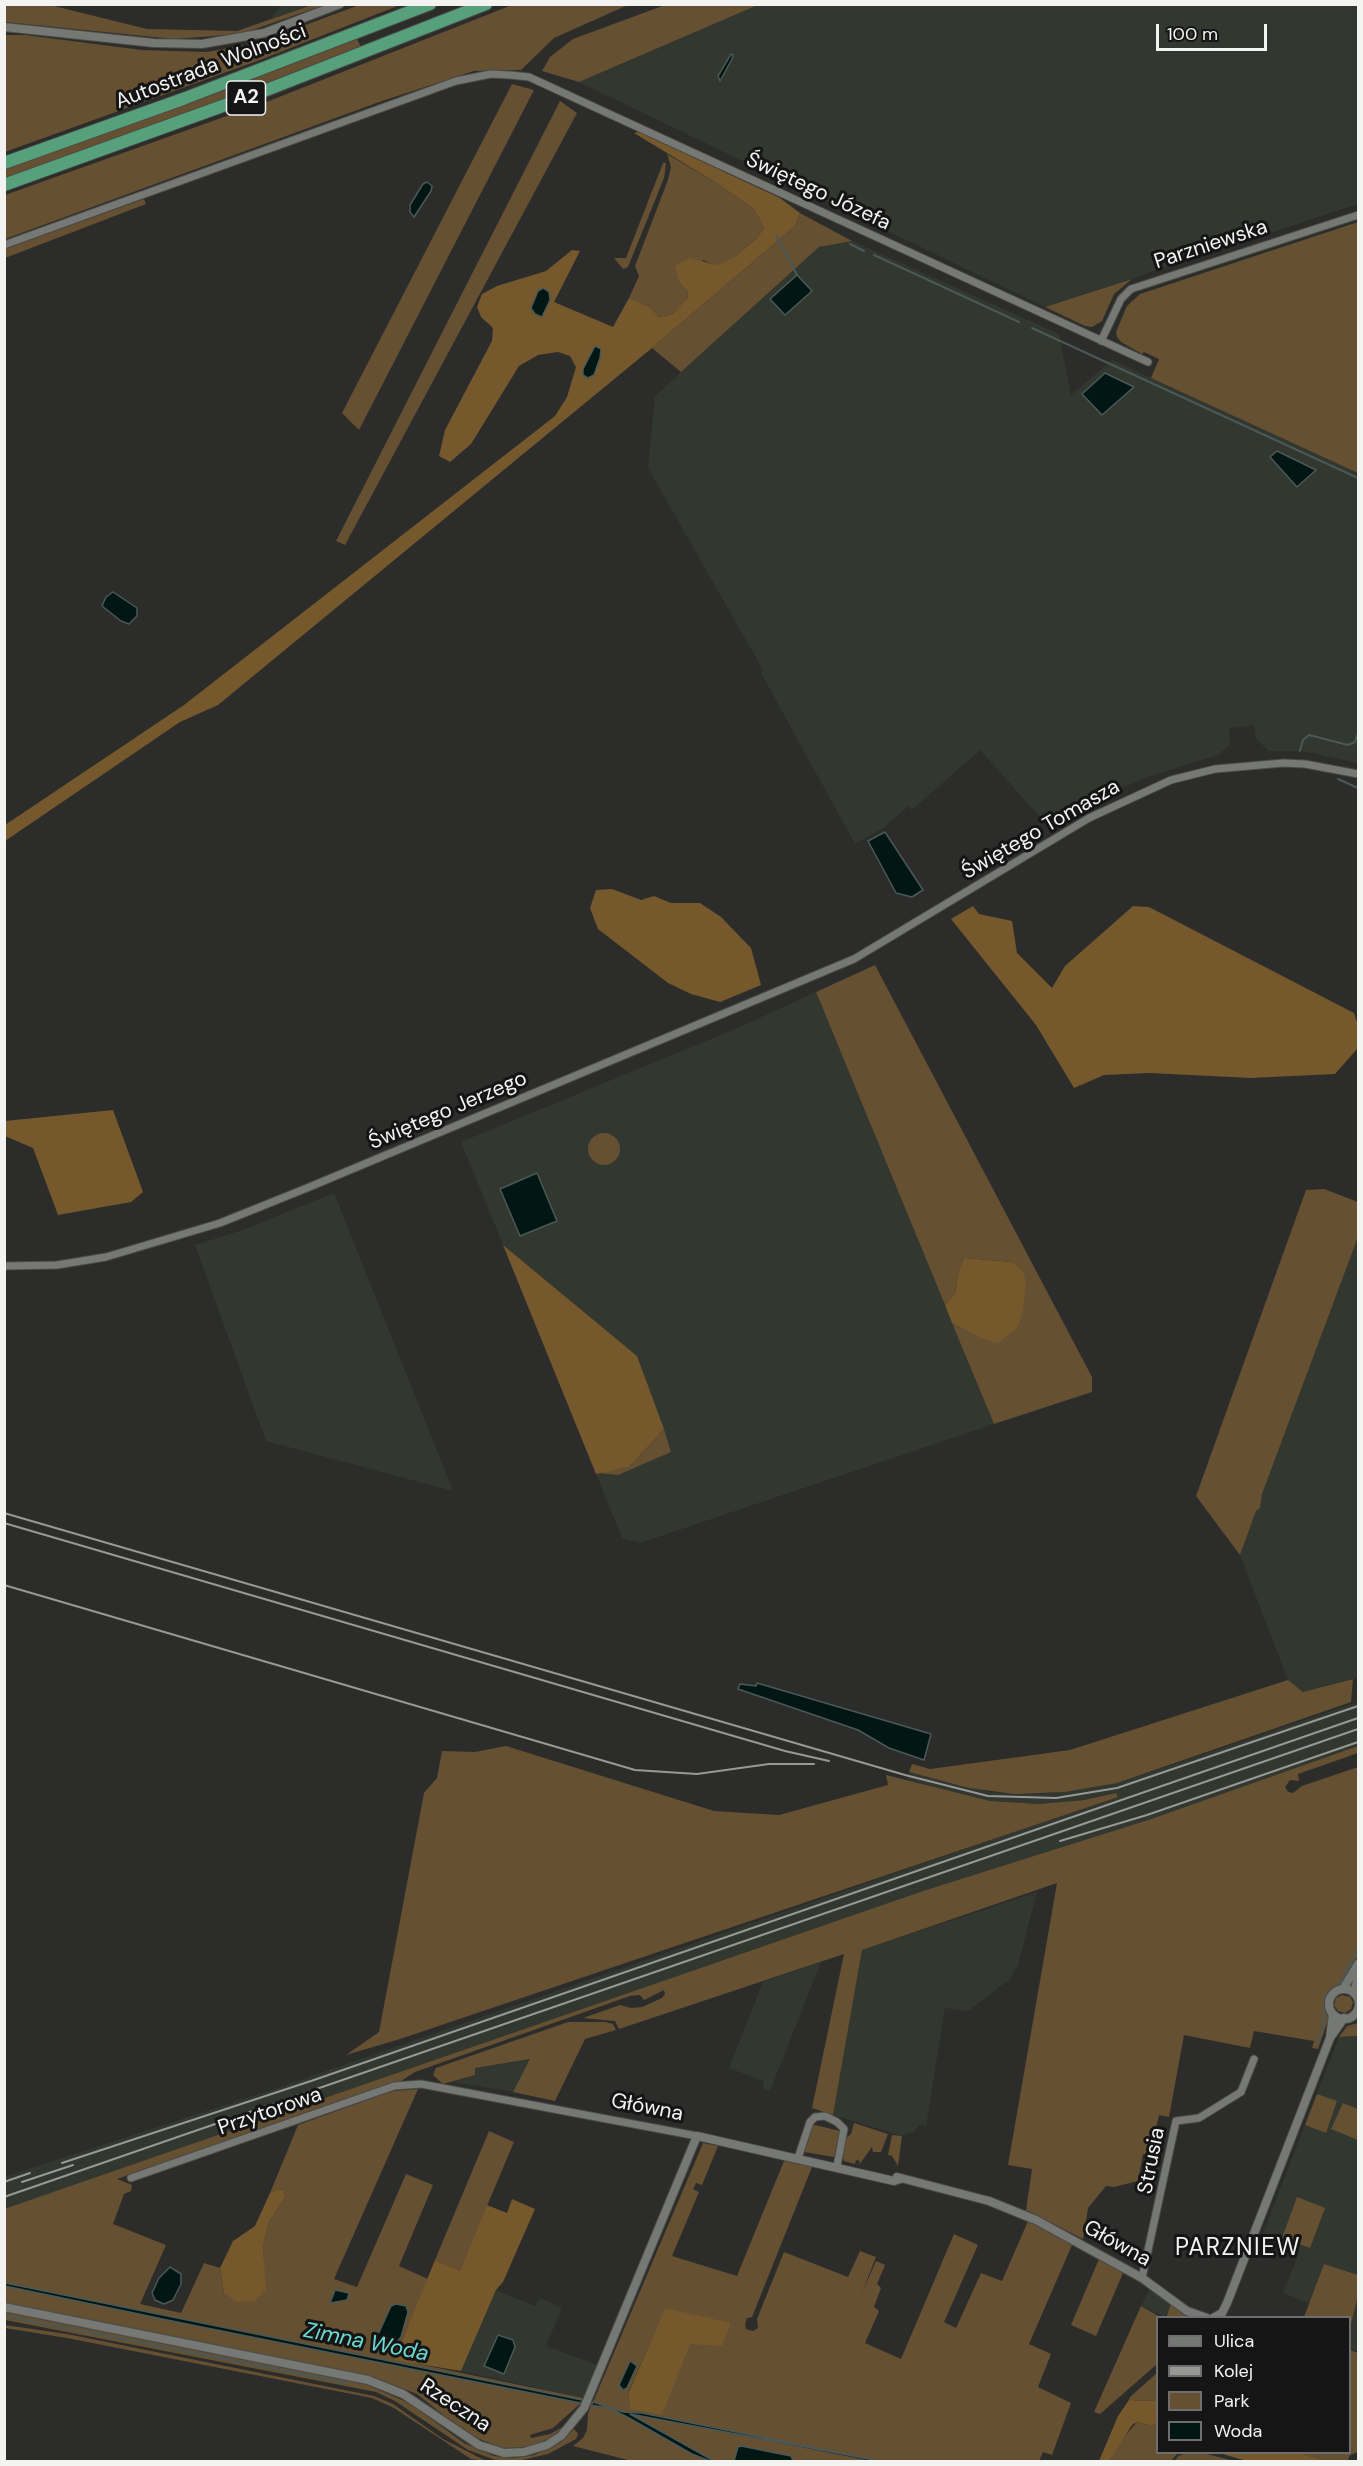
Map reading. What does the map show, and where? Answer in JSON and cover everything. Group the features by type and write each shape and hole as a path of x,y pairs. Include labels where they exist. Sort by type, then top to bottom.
{"highway":[{"name":"Autostrada Wolności","path":"4,163 215,87 430,4"},
{"name":"Autostrada Wolności","path":"4,185 242,99 486,4"}],"street":[{"path":"4,27 154,43 202,44 264,33 340,4"},
{"name":"Świętego Józefa","path":"4,245 468,78 491,74 529,77 1148,363"},
{"name":"Parzniewska","path":"1101,341 1121,299 1131,289 1359,215"},
{"name":"Świętego Tomasza","path":"890,939 1089,818 1171,780 1215,769 1283,763 1305,764 1359,774"},
{"name":"Świętego Jerzego","path":"4,1266 57,1264 106,1257 220,1223 790,987 854,959 890,939"},
{"path":"1217,2316 1222,2313 1227,2303 1330,2038 1333,2014 1329,2008 1330,1999 1335,1992 1343,1989 1359,1964"},
{"path":"1330,2038 1352,2017 1358,2004 1354,1994 1359,1977"},
{"path":"1343,1989 1354,1994"},
{"path":"1333,2014 1352,2017"},
{"name":"Strusia","path":"1142,2278 1176,2121 1199,2118 1241,2092 1254,2060"},
{"name":"Główna","path":"421,2084 697,2136 978,2198 1023,2215 1142,2278 1184,2310 1202,2316"},
{"name":"Przytorowa","path":"131,2178 394,2086 421,2084"},
{"path":"798,2158 810,2122 815,2117 825,2116 837,2122 844,2129 837,2166"},
{"name":"Rzeczna","path":"4,2307 368,2380 403,2394 464,2437 499,2452 524,2452 547,2445 569,2429 584,2407 697,2136"}],"shaded area":[{"path":"281,5 312,5 271,19"},
{"path":"758,5 1358,5 1358,204 1045,307 579,82"},
{"path":"639,132 780,198 800,213 795,226 652,348 218,705 180,722 5,841 5,825 184,705 555,416 567,397 576,367 570,356 558,352 538,355 519,366 471,444 450,462 439,456 445,430 492,341 493,328 481,317 477,307 482,294 497,286 546,271 572,250 580,251 554,302 613,327 629,298 650,307 659,317 673,314 687,299 688,292 679,282 675,266 689,258 718,265 737,255 757,238 764,228 754,209 715,182 634,133"},
{"path":"852,241 1059,334 1071,395 1112,360 1358,473 1358,763 1303,751 1269,751 1256,739 1254,725 1229,728 1230,744 1218,755 1150,776 1101,796 1049,827 980,750 912,810 908,806 883,828 855,844 761,673 763,670 648,468 655,396 819,247"},
{"path":"612,889 641,900 654,896 671,903 700,903 721,917 751,948 761,985 720,1002 691,994 668,983 598,929 590,908 596,890"},
{"path":"973,906 979,914 1012,921 1017,953 1052,988 1065,966 1133,906 1149,907 1354,1013 1358,1025 1358,1048 1335,1074 1251,1078 1149,1073 1104,1075 1074,1088 1036,1025 951,919"},
{"path":"816,992 994,1424 640,1543 622,1538 596,1474 671,1451 637,1356 503,1245 461,1142 735,1029"},
{"path":"113,1110 143,1192 131,1202 58,1215 33,1148 5,1136 5,1121"},
{"path":"334,1193 453,1491 266,1441 195,1245 240,1231"},
{"path":"1358,1237 1358,1677 1303,1692 1288,1680 1240,1555 1256,1511 1260,1507 1262,1494"},
{"path":"503,1245 637,1356 664,1429 629,1467 596,1474"},
{"path":"964,1258 1013,1262 1024,1273 1026,1283 1023,1311 1018,1327 998,1343 978,1337 952,1323 945,1305 955,1293 959,1270"},
{"path":"1358,1702 1358,1746 1151,1819 923,1891 5,2209 4,2177 280,2087 1117,1796 1116,1793 1084,1800 1039,1804 990,1801 951,1793 907,1779 909,1772 990,1792 1040,1794 1091,1788 1145,1774"},
{"path":"1037,1892 1018,1965 1010,1979 968,2011 945,2008 926,2126 919,2125 914,2132 902,2136 833,2115 862,1950"},
{"path":"821,1962 770,2091 764,2089 763,2081 729,2068 763,1982"},
{"path":"1358,2036 1358,2275 1324,2264 1309,2303 1283,2293 1298,2256 1260,2241 1339,2037"},
{"path":"531,2059 513,2092 453,2082 475,2075 475,2068"},
{"path":"279,2189 284,2190 285,2197 269,2222 263,2246 266,2290 254,2301 237,2302 224,2293 220,2268 233,2241 255,2226 270,2193"},
{"path":"512,2199 535,2209 503,2282 496,2290 461,2371 394,2360 435,2260 460,2270 487,2205 507,2213"},
{"path":"1151,2287 1171,2303 1165,2316 1141,2306"},
{"path":"496,2290 535,2306 540,2298 562,2308 546,2346 597,2365 583,2398 461,2371"},
{"path":"1358,2296 1358,2352 1351,2349 1351,2324"},
{"path":"665,2308 731,2323 722,2346 690,2344 662,2415 630,2409 628,2394"},
{"path":"1129,2400 1156,2401 1156,2424 1152,2426 1137,2422 1132,2425 1109,2461 1099,2461 1118,2416"},
{"path":"1222,2454 1303,2454 1326,2461 1247,2461"}],"green space":[{"path":"362,4 400,5 260,60 5,152 5,35 25,35 142,50 207,52 257,43"},
{"path":"4,5 50,5 147,29 237,31 312,5 324,5 241,34 174,39 5,22"},
{"path":"512,5 628,5 554,38 521,70 474,71 382,101 5,239 5,195 269,101"},
{"path":"665,5 758,5 579,82 542,71 550,57 573,39"},
{"path":"357,39 361,47 329,62 5,180 4,168"},
{"path":"512,84 534,90 359,430 342,413"},
{"path":"560,101 577,113 345,545 336,541"},
{"path":"667,154 715,182 754,209 764,228 757,238 737,255 718,266 703,260 679,282 688,292 687,300 673,314 659,317 650,307 629,298 639,276 635,266 668,180 671,167"},
{"path":"663,163 666,163 664,178 628,267 623,269 614,258 626,258"},
{"path":"144,199 146,204 5,258 5,249"},
{"path":"800,213 852,241 819,247 681,372 652,348 795,226"},
{"path":"1358,222 1358,473 1151,378 1159,359 1144,352 1142,354 1121,342 1117,337 1116,332 1127,306 1140,294"},
{"path":"1132,279 1114,294 1102,321 1092,327 1085,326 1045,307"},
{"path":"875,965 1092,1377 1092,1392 994,1424 952,1323 978,1337 1018,1327 1026,1283 1013,1262 964,1258 959,1270 955,1293 945,1305 816,992"},
{"path":"604,1133 615,1138 620,1149 615,1160 604,1165 593,1160 588,1149 593,1138"},
{"path":"1324,1189 1358,1202 1358,1237 1262,1494 1260,1508 1256,1511 1240,1555 1196,1496 1306,1190"},
{"path":"664,1429 671,1452 618,1475 599,1473 629,1467"},
{"path":"1353,1679 1351,1702 1117,1783 1065,1792 1015,1794 969,1788 909,1772 912,1764 930,1769 1070,1750 1288,1680 1303,1692"},
{"path":"506,1746 714,1811 779,1815 888,1785 886,1775 990,1801 1039,1804 1084,1800 1116,1793 1118,1797 400,2039 346,2055 379,2032 424,1793 437,1778 442,1751 475,1752"},
{"path":"1358,1746 1358,1753 1298,1774 1299,1781 1290,1780 1285,1787 1288,1792 1293,1793 1302,1786 1358,1767 1358,1956 1341,1985 1327,1997 1329,2023 1327,2023 1318,2049 1312,2048 1314,2041 1254,2031 1250,2048 1184,2035 1169,2117 1159,2115 1150,2155 1143,2154 1138,2181 1114,2187 1106,2186 1088,2208 1083,2239 1026,2210 1032,2169 1008,2165 1057,1883 862,1950 833,2115 812,2108 844,1954 619,2029 615,2021 583,2018 620,2005 631,2008 642,2007 662,1998 665,1994 664,1990 644,2000 640,1995 630,1996 415,2072 398,2083 117,2179 132,2185 131,2191 124,2194 113,2224 166,2245 140,2304 181,2313 204,2263 220,2268 224,2293 264,2267 263,2246 269,2222 285,2197 284,2190 279,2189 270,2193 298,2125 392,2091 418,2089 334,2279 357,2287 406,2174 433,2185 399,2266 428,2279 394,2359 583,2398 582,2400 5,2283 4,2209 923,1891 1151,1819"},
{"path":"1342,1995 1350,1997 1353,2002 1351,2009 1345,2013 1338,2011 1334,2005 1336,1998"},
{"path":"568,2022 605,2022 613,2024 616,2030 585,2039 555,2101 513,2092 530,2059 475,2068 475,2075 443,2084 433,2075 436,2068"},
{"path":"1358,2023 1358,2036 1339,2037 1347,2026"},
{"path":"1317,2094 1337,2101 1326,2133 1305,2125"},
{"path":"1343,2103 1358,2109 1358,2140 1331,2129"},
{"path":"854,2123 888,2134 881,2152 873,2152 872,2147 859,2165 860,2161 856,2160 855,2164 844,2161 843,2157 846,2138 851,2134"},
{"path":"811,2124 840,2131 834,2157 804,2152"},
{"path":"489,2131 514,2142 460,2270 435,2260"},
{"path":"892,2135 902,2136 898,2166 892,2156 888,2155"},
{"path":"703,2143 718,2146 702,2185 696,2183 693,2189 699,2192 672,2256 737,2276 784,2161 812,2167 752,2317 747,2318 746,2329 753,2331 758,2328 757,2319 784,2252 848,2277 860,2251 876,2257 862,2293 876,2261 885,2265 877,2284 881,2288 874,2307 879,2311 865,2343 901,2359 954,2234 978,2245 944,2322 956,2328 981,2273 1002,2281 1028,2221 1072,2245 1029,2344 1051,2354 1038,2387 1071,2403 1052,2455 1043,2452 1039,2461 880,2461 642,2413 623,2412 593,2402","holes":["665,2309 731,2324 702,2344 690,2344 630,2408 628,2393"]},
{"path":"1297,2197 1325,2208 1310,2248 1282,2238"},
{"path":"1099,2259 1123,2273 1096,2336 1071,2325"},
{"path":"1324,2264 1358,2275 1358,2296 1351,2324 1351,2316 1304,2316"},
{"path":"4,2286 581,2403 553,2428 530,2435 531,2438 550,2434 568,2424 550,2438 530,2447 502,2448 467,2434 417,2394 375,2378 5,2303"},
{"path":"1171,2303 1189,2316 1167,2316"},
{"path":"1141,2306 1158,2316 1156,2316 1156,2365 1100,2414 1094,2412"},
{"path":"5,2312 365,2384 409,2403 464,2443 494,2456 514,2458 534,2455 560,2443 574,2429 578,2434 576,2439 548,2454 518,2461 498,2461 468,2450 395,2401 376,2392 5,2320"},
{"path":"5,2325 67,2334 374,2396 393,2404 443,2439 486,2461 471,2459 394,2408 372,2398 5,2328"},
{"path":"1351,2350 1358,2353 1358,2452 1350,2455 1347,2462 1326,2461 1303,2454 1351,2454"},
{"path":"1156,2374 1156,2401 1129,2400"},
{"path":"591,2405 609,2408 710,2461 632,2461 573,2446 583,2438 587,2430"},
{"path":"636,2413 871,2461 714,2461 629,2416"},
{"path":"1137,2422 1152,2426 1156,2424 1156,2454 1177,2454 1171,2461 1109,2462 1116,2446"},
{"path":"1207,2454 1234,2461 1175,2461 1178,2456"}],"water":[{"path":"731,54 732,59 720,81 718,76"},
{"path":"427,182 432,186 431,191 414,217 410,212 410,205 423,184"},
{"path":"797,275 812,291 785,315 770,299"},
{"path":"543,288 549,292 550,300 542,317 535,314 531,308 538,291"},
{"path":"595,346 601,349 600,358 594,375 588,378 583,375 583,369"},
{"path":"1105,373 1134,387 1102,415 1082,394"},
{"path":"1277,451 1316,470 1297,487 1270,457"},
{"path":"113,592 137,608 137,616 129,624 121,621 102,606 106,597"},
{"path":"885,832 923,890 912,897 896,893 868,841"},
{"path":"537,1173 557,1221 520,1236 500,1189"},
{"path":"757,1683 931,1734 924,1760 889,1748 858,1730 738,1689 740,1684 756,1686"},
{"path":"170,2267 181,2274 181,2284 173,2300 164,2304 155,2300 152,2293 159,2278"},
{"path":"5,2283 582,2400 581,2403 177,2322 5,2286"},
{"path":"335,2290 349,2293 347,2300 330,2303"},
{"path":"396,2304 406,2306 408,2312 401,2337 391,2349 378,2343 376,2339 391,2306"},
{"path":"498,2335 513,2340 515,2347 504,2374 484,2366"},
{"path":"630,2361 637,2366 627,2388 623,2390 619,2385"},
{"path":"593,2402 623,2412 642,2413 880,2461 630,2414 714,2461 710,2461 692,2454 609,2408 591,2405"},
{"path":"738,2447 791,2456 793,2461 734,2461"}],"waterway":[{"path":"776,235 797,275"},
{"path":"850,244 864,251"},
{"path":"874,255 1019,322"},
{"path":"1032,328 1358,478"},
{"path":"1300,751 1303,740 1309,735 1348,745 1355,742 1358,733"},
{"path":"1338,779 1358,788"},
{"path":"1318,2043 1324,2020 1325,1996 1341,1982 1358,1948"},
{"path":"4,2316 347,2383"}],"railway":[{"path":"4,1513 905,1775 988,1796 1056,1798 1117,1788 1358,1706"},
{"path":"4,1523 785,1751 829,1761"},
{"path":"4,1585 635,1770 697,1774 769,1764 814,1764"},
{"path":"62,2163 314,2080 1358,1718"},
{"path":"4,2197 1358,1729"},
{"path":"1060,1841 1147,1815 1358,1742"},
{"path":"22,2182 73,2165"},
{"path":"4,2182 30,2173"}],"district":[{"name":"PARZNIEW","path":"1238,2249"}],"water label":[{"name":"Zimna Woda","path":"366,2343"}]}
